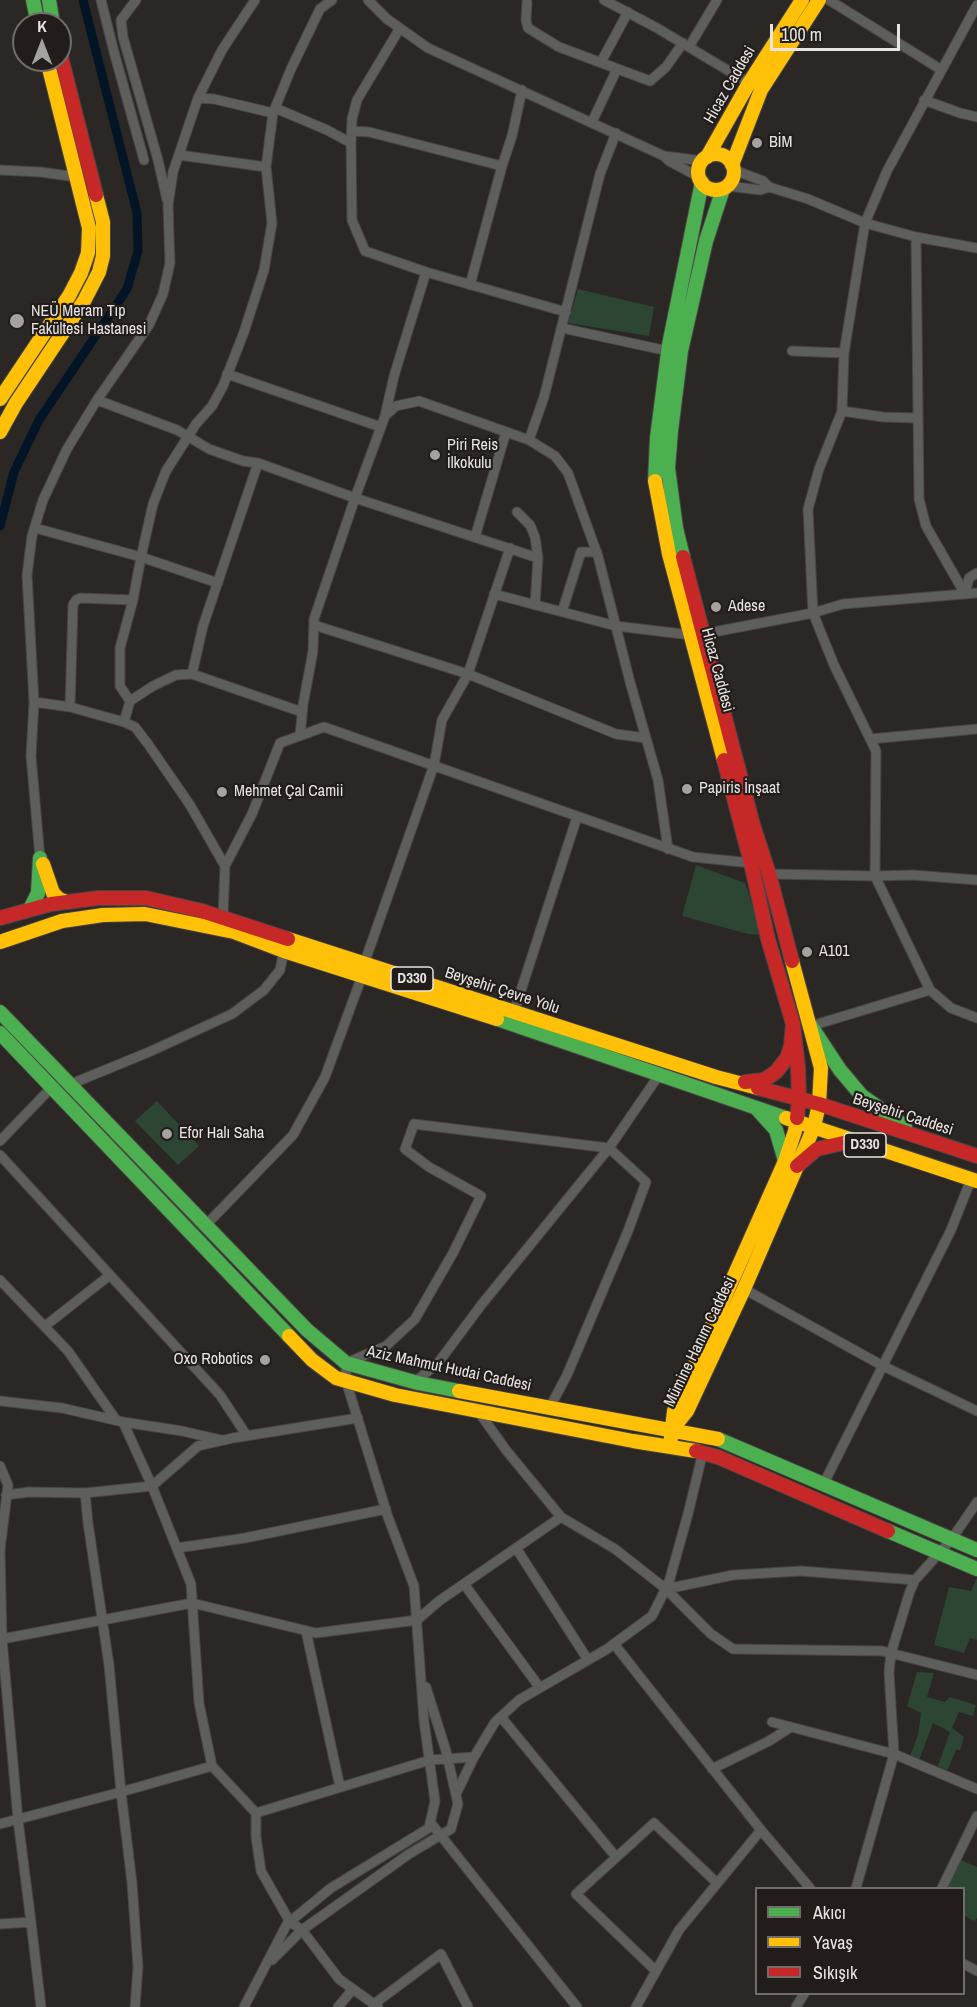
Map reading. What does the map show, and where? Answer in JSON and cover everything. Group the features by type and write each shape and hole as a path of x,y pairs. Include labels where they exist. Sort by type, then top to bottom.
{"main road":[{"name":"Hicaz Caddesi","path":"705,159 749,83 802,0"},
{"name":"Hicaz Caddesi","path":"733,167 761,90 819,0"},
{"path":"0,399 69,296 85,264 89,242 89,228 50,72"},
{"path":"0,432 16,403 88,294 99,272 103,256 104,222 65,72"},
{"path":"719,155 729,160 733,167 732,181 725,187 711,189 701,180 700,166 705,159 719,155"},
{"name":"Hicaz Caddesi","path":"701,180 668,351 657,438 655,484 669,554 697,635 769,874 821,1065 819,1104 814,1127"},
{"name":"Hicaz Caddesi","path":"725,187 706,241 681,351 669,468 676,528 697,635 768,939 793,1024 799,1099 791,1163"},
{"path":"40,858 53,893 67,902"},
{"path":"30,909 38,893 40,858"},
{"name":"Beyşehir Çevre Yolu","path":"1,918 30,909 99,898 146,898 223,917 511,1024 754,1107"},
{"name":"Beyşehir Çevre Yolu","path":"0,942 62,921 103,915 145,914 196,923 224,930 284,951 363,970 514,1012 737,1082 819,1104"},
{"name":"Aziz Mahmut Hudai Caddesi","path":"0,1012 307,1330 346,1363 415,1382 716,1438 977,1550"},
{"path":"737,1082 764,1080 776,1072 787,1058 791,1046 793,1024"},
{"path":"811,1026 840,1070 862,1096 924,1138"},
{"name":"Aziz Mahmut Hudai Caddesi","path":"0,1033 312,1360 336,1378 395,1395 718,1457 977,1569"},
{"path":"798,1064 803,1074 808,1076 815,1075 821,1065"},
{"name":"Beyşehir Caddesi","path":"819,1104 977,1156"},
{"path":"754,1107 769,1120 776,1130 791,1163 817,1149 853,1141"},
{"name":"D330","path":"754,1107 975,1180"},
{"name":"Mümine Hanım Caddesi","path":"671,1431 674,1411 791,1163 814,1127"},
{"name":"Mümine Hanım Caddesi","path":"671,1431 687,1411 744,1289 791,1163"},
{"path":"670,1446 671,1431"}],"street":[{"path":"101,0 144,160"},
{"path":"136,0 121,21 123,37 158,160 168,205"},
{"path":"40,858 32,767 34,702 27,575 34,528 43,500 67,449 97,400 149,325 163,294 170,264 168,205 173,172 198,98 222,50 255,0"},
{"path":"130,701 120,686 120,648 133,600 153,504 166,471 196,424 212,406 244,332 264,270 272,223 266,167 274,110 320,9 332,0"},
{"path":"604,0 749,83"},
{"path":"526,1 528,28 559,47 650,81 686,45 717,0"},
{"path":"829,0 940,69"},
{"path":"373,2 387,19 428,48 664,156 701,180"},
{"path":"977,5 940,69 887,171 866,222 844,352 842,411 819,469 808,509 813,613 834,665 876,751 875,876 930,990 951,1008 977,1018"},
{"path":"601,62 628,12"},
{"path":"400,28 357,100 352,131 352,220 365,251 426,272 566,312"},
{"path":"592,122 617,69"},
{"path":"470,285 512,136 522,90"},
{"path":"198,98 274,110 327,130 351,143"},
{"path":"924,100 977,117"},
{"path":"352,131 369,132 502,166"},
{"path":"529,440 544,397 600,174 616,133"},
{"path":"179,155 266,167"},
{"path":"664,156 705,159"},
{"path":"733,167 763,181 769,187 808,199 866,222 916,237 977,248"},
{"path":"0,170 77,177"},
{"path":"725,187 760,190 769,187"},
{"path":"916,237 918,499 926,526 965,594"},
{"path":"300,735 313,651 314,619 385,416 394,376 426,272"},
{"path":"562,328 668,351"},
{"path":"792,351 844,352"},
{"path":"227,374 381,427"},
{"path":"97,400 167,426 209,449 243,461 258,463 538,558"},
{"path":"385,416 396,406 419,401 529,440 555,456 568,473 597,552 658,780 668,849"},
{"path":"842,411 883,417 917,418"},
{"path":"475,537 506,432"},
{"path":"192,674 203,626 258,463"},
{"path":"517,512 530,525 535,537 538,558 535,605"},
{"path":"34,528 141,557 218,583"},
{"path":"206,1225 293,1134 325,1077 434,765 442,720 468,674 510,549"},
{"path":"562,612 581,552 597,552"},
{"path":"965,594 969,578 977,573"},
{"path":"494,594 616,626 697,635 813,613 843,604 977,593"},
{"path":"70,707 73,605 80,598 133,600"},
{"path":"314,625 468,674 616,734 646,738"},
{"path":"124,722 130,701 176,675 192,674 302,712"},
{"path":"34,702 70,707 135,727 190,805 225,866"},
{"path":"223,917 225,866 252,814 280,743 324,727 693,857 751,863"},
{"path":"870,739 977,729"},
{"path":"514,1012 577,817"},
{"path":"769,874 913,875 977,880"},
{"path":"71,1084 232,1014 264,990 280,970 284,951"},
{"path":"811,1026 930,990"},
{"path":"415,1382 438,1363 482,1304 609,1148 659,1076"},
{"path":"0,1141 51,1088"},
{"path":"244,2007 290,1922 332,1888 429,1828 435,1801 424,1720 414,1586 386,1509 346,1381 346,1363 386,1346 415,1319 453,1253 481,1196 429,1167 405,1149 414,1124 609,1148 645,1182 567,1375 550,1407"},
{"path":"0,1155 220,1395 247,1436"},
{"path":"823,1485 951,1230 968,1187 975,1180"},
{"path":"45,1326 110,1275"},
{"path":"0,1281 68,1351 120,1421 152,1486 191,1584 199,1703 212,1766 256,1813 256,1837 261,1871 290,1922 302,1930 339,1979 376,2006 441,1954 468,2007"},
{"path":"744,1289 883,1366 977,1411"},
{"path":"0,1401 62,1408 225,1440"},
{"path":"478,1411 506,1450 561,1517 615,1549 666,1589 711,1634 733,1649 891,1653 977,1674"},
{"path":"6,1495 29,1492 85,1492 152,1486 198,1446 358,1418"},
{"path":"456,1795 474,1757 495,1722 519,1700 614,1644 652,1616 666,1589 688,1514 701,1452"},
{"path":"0,1466 8,1485 0,1550 2,1639 18,1820 41,2007"},
{"path":"85,1492 109,1665 132,1883 138,1966 135,2007"},
{"path":"856,1887 894,1754 889,1689 891,1653 915,1580 951,1540 977,1502"},
{"path":"177,1548 245,1538 386,1509"},
{"path":"2,1639 192,1603 316,1633 417,1620 439,1601 561,1517"},
{"path":"516,1548 588,1660"},
{"path":"666,1589 733,1575 801,1571 915,1580"},
{"path":"464,1584 540,1688"},
{"path":"306,1631 340,1787"},
{"path":"614,1644 712,1769 809,1887"},
{"path":"266,1966 302,1930 408,1854 451,1829 458,1804 448,1759 421,1672"},
{"path":"501,1717 616,1857"},
{"path":"772,1722 894,1754 976,1786"},
{"path":"712,1769 769,1741 791,1727"},
{"path":"256,1813 430,1760 474,1757"},
{"path":"0,1824 212,1766"},
{"path":"942,1887 977,1816"},
{"path":"430,1822 577,2007"},
{"path":"656,1971 576,1894 654,1823 717,1883"},
{"path":"636,2007 679,1930 761,1830"},
{"path":"0,1924 31,1922"},
{"path":"338,2007 353,1989"}],"green space":[{"path":"578,289 654,307 649,336 568,323"},
{"path":"696,865 745,883 763,935 748,934 682,916"},
{"name":"Efor Halı Saha","path":"157,1101 199,1146 178,1165 135,1121"},
{"path":"977,1578 977,1640 970,1638 964,1653 934,1645 949,1587 971,1591"},
{"path":"917,1672 934,1673 927,1697 945,1702 950,1697 976,1705 973,1716 959,1712 952,1728 964,1737 960,1750 956,1750 947,1771 938,1766 950,1732 933,1723 919,1760 910,1756 918,1735 921,1713 907,1706"},
{"path":"961,1860 977,1867 977,1918 974,1921 965,1916 965,1887 948,1887"}],"waterway":[{"path":"0,526 14,472 39,420 127,289 138,251 137,213 83,0"}],"traffic: fast":[{"path":"33,0 36,12"},
{"path":"49,0 51,12"},
{"path":"655,481 657,438 669,345 702,182"},
{"path":"683,557 676,528 668,468 671,431 681,351 706,241 723,189"},
{"path":"30,909 38,893 40,858"},
{"path":"0,1012 307,1330 346,1363 418,1383 459,1391"},
{"path":"497,1019 786,1118"},
{"path":"811,1026 840,1070 862,1096 905,1126"},
{"path":"0,1033 289,1336"},
{"path":"757,1109 776,1130 785,1161"},
{"path":"718,1439 977,1550"},
{"path":"888,1531 977,1569"}],"traffic: slow":[{"path":"707,157 749,83 802,0"},
{"path":"732,165 761,90 819,0"},
{"path":"0,399 69,296 88,253 89,228 50,72"},
{"path":"716,154 728,160 734,172 728,184 716,190 704,184 698,172 704,160 716,154"},
{"path":"0,432 16,403 84,301 99,272 103,256 103,222 96,195"},
{"path":"655,481 669,554 724,760"},
{"path":"43,864 53,893 59,899 67,902"},
{"path":"0,942 62,921 103,915 145,914 234,932 284,951 497,1019"},
{"path":"288,939 716,1077 758,1088"},
{"path":"671,1431 687,1411 744,1289 814,1127 819,1104 821,1068 792,961"},
{"path":"786,1118 977,1181"},
{"path":"670,1446 674,1411 785,1161 797,1118"},
{"path":"289,1336 312,1360 336,1378 395,1395 696,1451"},
{"path":"459,1391 718,1439"}],"traffic: jam":[{"path":"65,72 96,195"},
{"path":"683,557 753,825 769,874 792,961"},
{"path":"724,760 768,939 793,1024 798,1067 797,1118"},
{"path":"0,918 51,904 99,898 146,898 202,911 288,939"},
{"path":"745,1082 764,1080 776,1072 787,1058 791,1046 793,1024"},
{"path":"758,1088 819,1104 977,1156"},
{"path":"797,1166 817,1149 852,1141"},
{"path":"696,1451 718,1457 888,1531"}],"place":[{"name":"BİM","path":"757,143"},
{"name":"NEÜ Meram Tıp Fakültesi Hastanesi","path":"17,321"},
{"name":"Piri Reis İlkokulu","path":"435,455"},
{"name":"Adese","path":"716,607"},
{"name":"Papiris İnşaat","path":"687,789"},
{"name":"Mehmet Çal Camii","path":"222,792"},
{"name":"A101","path":"807,952"},
{"name":"Efor Halı Saha","path":"167,1134"},
{"name":"Oxo Robotics","path":"265,1360"}]}
